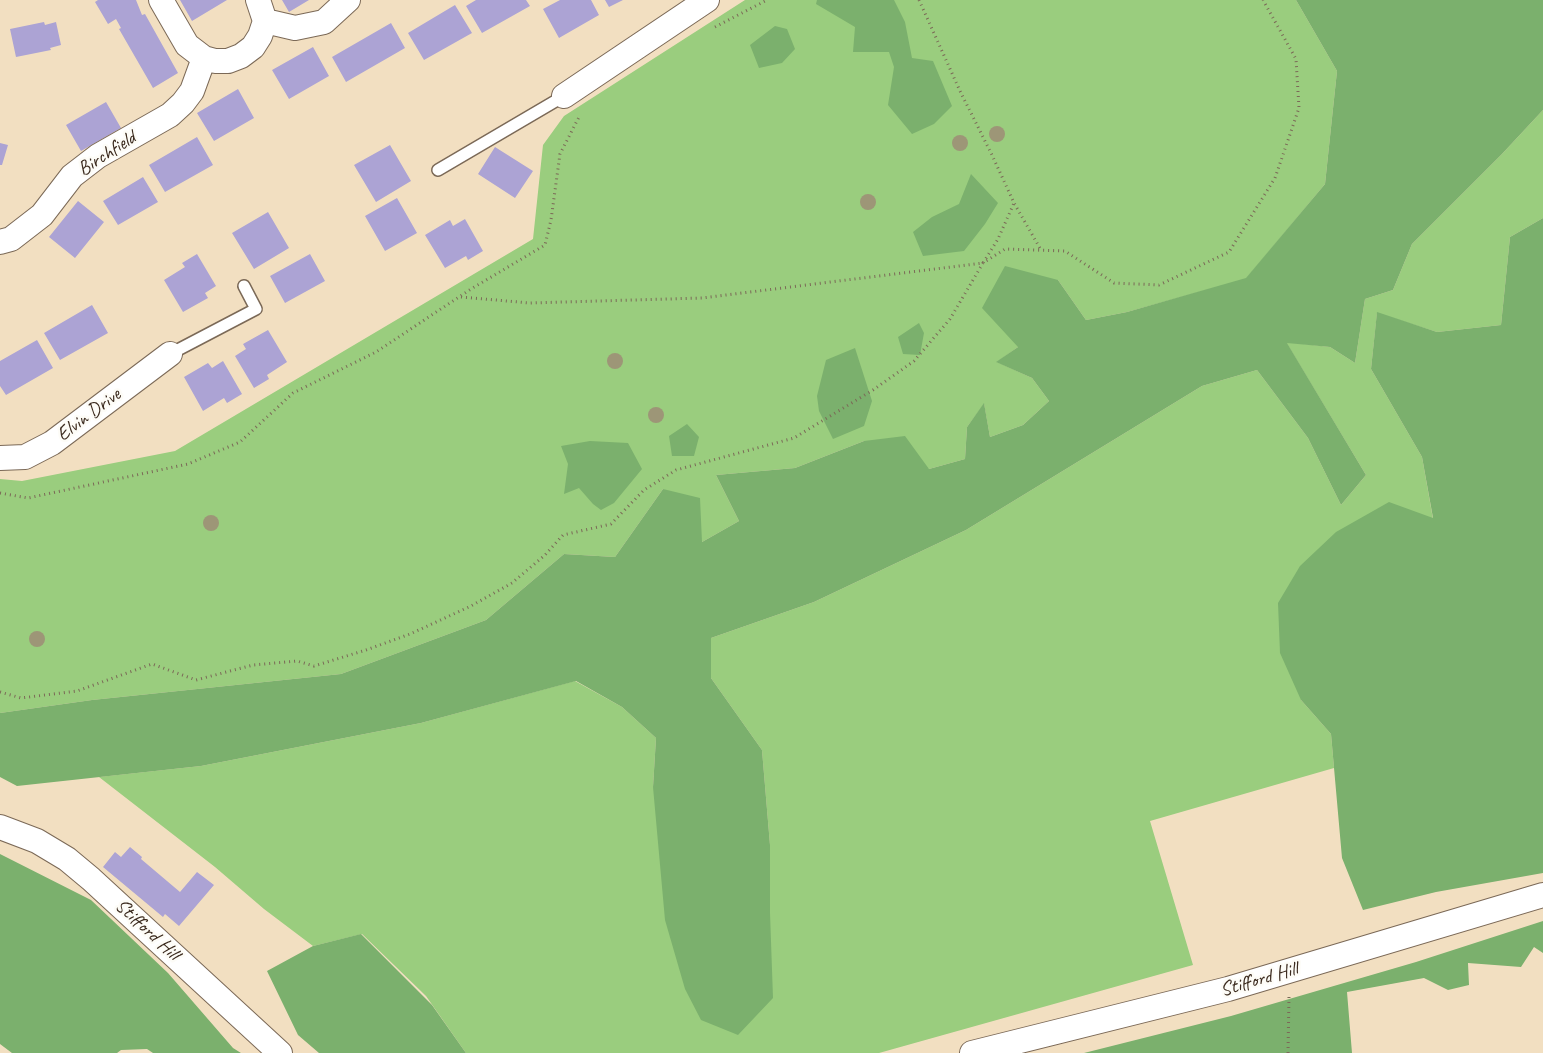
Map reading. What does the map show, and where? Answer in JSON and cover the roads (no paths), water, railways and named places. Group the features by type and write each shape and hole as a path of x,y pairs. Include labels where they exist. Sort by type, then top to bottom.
{"street":[{"path":"161,0 187,45 204,58 215,61 228,61 241,56 253,47 260,36 261,11 296,28 324,22 348,0"},
{"path":"564,96 701,2"},
{"name":"Birchfield","path":"0,242 11,238 42,216 72,176 98,156 170,115 183,104 192,91 204,58"},
{"name":"Elvin Drive","path":"0,458 25,457 52,443 170,354"},
{"name":"Stifford Hill","path":"0,827 37,841 67,859 280,1053"},
{"name":"Stifford Hill","path":"972,1053 1157,1008 1291,972 1543,895"}],"lane":[{"path":"438,170 564,96"},
{"path":"170,354 256,309 244,286"}]}
